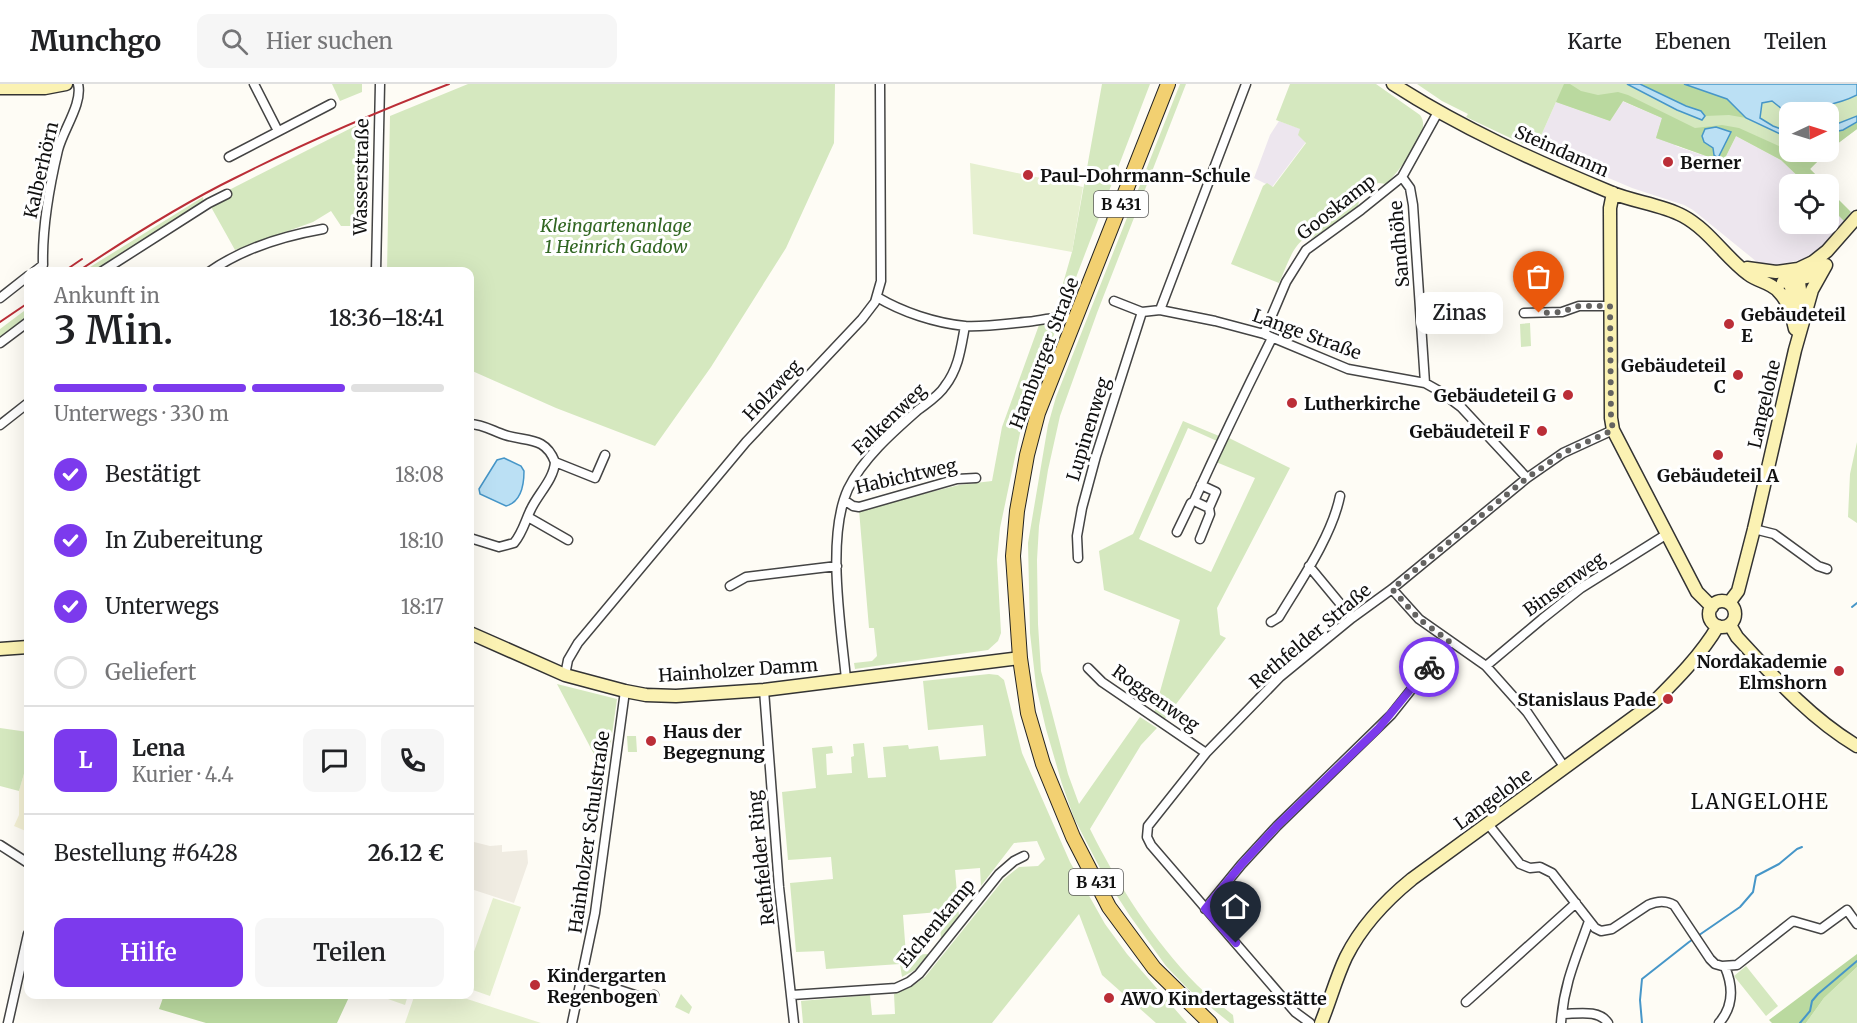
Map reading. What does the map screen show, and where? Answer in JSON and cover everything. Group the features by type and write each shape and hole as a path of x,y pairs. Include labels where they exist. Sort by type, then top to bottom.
{"main road":[{"name":"Hamburger Straße","path":"1168,84 1038,413 1019,500 1013,556 1020,658 1028,713 1043,764 1073,837 1102,894 1154,968 1210,1023"}],"street":[{"path":"0,88 45,88 66,84"},
{"name":"Kalberhörn","path":"40,267 43,265 42,239 47,202 59,147 79,97 78,84"},
{"path":"254,84 278,131"},
{"name":"Wasserstraße","path":"376,267 380,84"},
{"name":"Holzweg","path":"565,675 568,660 578,643 746,442 862,319 877,297 881,281 880,84"},
{"path":"1160,310 1246,84"},
{"name":"Steindamm","path":"1393,84 1438,112 1498,142 1613,193 1610,208 1611,418 1613,430 1697,592 1712,608"},
{"path":"229,157 331,104"},
{"name":"Gooskamp","path":"1177,532 1194,501 1268,336 1286,282 1305,250 1402,177 1438,112"},
{"name":"Sandhöhe","path":"1402,177 1410,188 1413,205 1425,383"},
{"path":"1613,193 1683,216 1702,230 1748,274 1775,287 1783,296 1799,328"},
{"path":"109,267 209,203 227,194"},
{"path":"1763,281 1793,275 1813,262 1827,251 1857,217"},
{"path":"1738,265 1763,272 1808,277 1826,265 1857,227"},
{"path":"217,267 240,252 323,229"},
{"name":"Langelohe","path":"1729,603 1738,591 1754,529 1799,328 1812,290 1826,265"},
{"name":"Langelohe","path":"1793,275 1794,303 1799,328"},
{"path":"0,298 24,279"},
{"path":"877,297 898,308 965,326 1059,317 1075,320"},
{"name":"Lange Straße","path":"1114,301 1142,312 1160,310 1215,321 1268,336 1348,369 1425,383 1442,392 1461,407 1527,478"},
{"path":"1524,313 1562,312 1579,306 1610,306"},
{"name":"Lupinenweg","path":"1078,558 1077,536 1082,508 1096,456 1142,312"},
{"path":"0,343 24,325"},
{"name":"Falkenweg","path":"846,679 836,540 844,500 853,480 879,447 945,386 957,365 965,326"},
{"path":"0,425 24,406"},
{"path":"474,424 539,443 549,450 555,462 553,472 530,510 519,537 514,543 504,547 474,539"},
{"name":"Rethfelder Straße","path":"1205,909 1151,845 1147,837 1148,826 1206,753 1280,677 1527,478 1563,453 1613,430"},
{"path":"555,462 595,478 605,455"},
{"name":"Habichtweg","path":"844,500 859,507 957,479 976,478"},
{"path":"1200,539 1216,492 1201,485"},
{"path":"1271,622 1279,617 1309,566 1337,512 1340,496"},
{"path":"1194,501 1209,508"},
{"path":"528,517 568,540"},
{"path":"1754,529 1774,534 1818,566 1827,569"},
{"name":"Binsenweg","path":"1486,666 1581,588 1667,534"},
{"path":"730,586 746,577 837,566"},
{"path":"1309,566 1352,618"},
{"path":"1392,589 1419,619 1486,666 1527,712 1565,768"},
{"path":"1719,630 1735,614 1729,603 1721,602 1712,608 1710,618 1719,630 1737,637 1805,708 1857,746"},
{"path":"1719,630 1737,637"},
{"name":"Langelohe","path":"1321,1023 1346,957 1372,916 1412,879 1653,704 1719,630"},
{"name":"Hainholzer Damm","path":"474,635 565,675 646,695 676,696 764,690 1020,658"},
{"path":"1310,1023 1295,1012 1205,909 1277,826 1391,716 1449,641"},
{"path":"0,649 24,647"},
{"name":"Roggenweg","path":"1088,668 1102,682 1206,753"},
{"name":"Rethfelder Ring","path":"764,690 779,887 794,1023"},
{"name":"Hainholzer Schulstraße","path":"572,1023 595,913 625,691"},
{"path":"1488,824 1520,864 1547,869 1552,873 1589,921 1601,932 1654,902 1668,902 1674,905 1710,959 1715,964 1725,967 1737,965 1793,921 1821,929 1847,910 1857,924"},
{"path":"0,845 24,860"},
{"name":"Eichenkamp","path":"792,995 896,988 909,982 920,974 999,874 1024,856"},
{"path":"1466,1002 1575,903"},
{"path":"1589,921 1568,978 1561,1019 1594,1014 1601,1016 1608,1023"},
{"path":"8,1023 24,966"},
{"path":"1719,1023 1727,1013 1731,992 1730,980 1725,967"},
{"path":"583,978 644,998 654,996"}],"shaded area":[{"path":"1622,101 1662,118 1676,146 1723,162 1736,136 1779,159 1779,162 1783,162 1796,174 1779,174 1779,234 1833,234 1819,250 1800,260 1777,265 1757,262 1684,205 1632,188 1536,147 1556,102 1610,121"},
{"path":"1279,121 1301,129 1306,142 1272,187 1254,178 1270,135"},
{"path":"1839,216 1844,221 1839,227"},
{"path":"24,774 24,830 14,826 19,815 19,791"},
{"path":"474,842 490,846 502,845 502,852 527,850 528,863 514,903 474,890"}],"green space":[{"path":"332,84 362,84 362,92 340,101"},
{"name":"Kleingartenanlage 1 Heinrich Gadow","path":"468,84 835,84 834,143 786,248 711,367 655,446 556,408 474,372 474,267 387,267 390,116"},
{"path":"1102,84 1150,84 1062,314 1054,315 1072,252"},
{"path":"1180,84 1186,84 1097,313 1060,416 1039,526 1038,624 1041,671 1068,774 1079,804 1140,717 1157,728 1141,745 1090,829 1112,871 1151,931 1197,985 1233,1015 1234,1023 1230,1023 1188,989 1166,966 1104,876 1074,818 1062,784 1036,686 1030,633 1028,543 1048,425 1056,397"},
{"path":"1290,84 1376,84 1420,115 1423,123 1419,141 1387,184 1378,183 1359,200 1358,208 1311,239 1306,238 1301,241 1293,252 1279,283 1231,264 1263,186 1267,183 1273,187 1306,143 1298,135 1300,129 1276,120"},
{"path":"1417,84 1857,84 1857,129 1839,142 1839,102 1779,102 1779,159 1736,136 1723,162 1656,138 1662,118 1623,101 1610,121 1556,102 1536,147 1525,142 1523,144 1466,117 1468,114 1442,101"},
{"path":"1564,84 1570,84 1581,91 1598,95 1618,92 1695,128 1722,125 1739,128 1779,146 1779,159 1736,136 1723,162 1656,138 1662,118 1623,101 1610,121 1556,102"},
{"path":"1640,84 1684,84 1727,99 1746,118 1729,115 1705,116 1701,111"},
{"path":"369,119 365,226 341,226 331,211 313,222 235,250 211,207 232,196 229,190"},
{"path":"1857,122 1857,129 1839,142 1839,131"},
{"path":"1783,162 1817,162 1810,169 1815,174 1796,174"},
{"path":"1783,162 1817,162 1810,169 1815,174 1796,174"},
{"path":"970,163 1083,187 1072,252 973,234"},
{"path":"203,197 204,202 102,267 90,267"},
{"path":"1839,200 1851,212 1844,221 1839,216"},
{"path":"24,311 24,320 0,338 0,329"},
{"path":"1059,322 1026,405 1000,528 997,560 1001,633 998,641 988,650 855,669 854,663 872,661 877,656 874,628 869,628 859,510 959,485 992,481 1002,427 1039,325"},
{"path":"1530,323 1531,346 1521,347 1520,324"},
{"path":"1183,421 1219,436 1217,441 1188,428 1139,539 1211,572 1255,478 1216,462 1227,437 1290,468 1217,608 1220,635 1226,638 1164,720 1154,713 1180,620 1104,590 1099,551 1133,534"},
{"path":"1857,442 1857,523 1848,517 1850,474"},
{"path":"998,675 1004,680 1022,753 1070,862 1105,924 1127,954 1187,1023 1156,1023 1102,975 1079,914 992,1023 803,1023 801,1001 870,995 872,1015 895,1014 894,994 911,987 925,977 1004,879 1019,867 1038,866 1045,859 1037,841 1014,843 981,886 980,868 955,870 959,916 941,939 939,912 903,915 906,955 929,954 915,970 902,977 900,964 826,969 824,951 796,952 790,883 833,879 831,857 788,860 782,792 816,788 812,748 832,746 833,753 826,754 827,775 852,773 853,744 864,743 868,778 886,777 883,747 908,745 909,749 938,746 940,760 986,756 983,725 928,730 923,681"},
{"path":"557,684 617,699 606,777"},
{"path":"0,728 24,731 24,774 19,791 0,786"},
{"path":"627,736 636,736 637,752 628,752"},
{"path":"493,898 521,907 490,996 474,990 474,952"},
{"path":"1857,954 1857,967 1824,998 1806,1023 1772,1023 1769,1020"},
{"path":"1746,966 1778,1006 1766,1016 1734,976"},
{"path":"1857,967 1857,1023 1806,1023 1824,998"},
{"path":"681,994 692,1007 689,1014 675,1007"},
{"path":"162,999 348,999 337,1023 206,1023 159,1009"},
{"path":"388,999 407,999 405,1005"},
{"path":"413,999 467,999 541,1023 405,1023"}],"water":[{"path":"1627,84 1640,84 1701,111 1705,116 1702,120 1677,110"},
{"path":"1684,84 1857,84 1857,95 1839,102 1779,102 1779,107 1772,101 1762,103 1760,118 1779,128 1779,133 1746,118 1727,99"},
{"path":"1857,116 1857,122 1843,130 1839,131 1839,123"},
{"path":"1716,127 1731,132 1718,158 1714,155 1713,148 1704,142 1702,136 1705,129"},
{"path":"504,458 521,466 524,471 518,497 506,506 480,494 479,489 497,460"}],"waterway":[{"path":"1852,607 1857,603"},
{"path":"1642,1023 1640,1000 1642,979 1689,942 1740,907 1753,892 1756,876 1779,864 1802,847"},
{"path":"1800,1023 1810,1011 1812,1001 1818,994 1857,961"}],"railway":[{"path":"85,267 154,222 235,178 340,128 449,84"},
{"path":"70,267 82,259"},
{"path":"0,322 24,306"}],"way so far":[{"path":"1429,667 1449,641 1419,619 1392,589 1527,478 1563,453 1613,430 1610,306 1579,306 1562,312 1539,313"}],"place":[{"name":"Berner","path":"1668,162"},
{"name":"Paul-Dohrmann-Schule","path":"1028,175"},
{"name":"Zinas","path":"1539,313"},
{"name":"Gebäudeteil E","path":"1729,324"},
{"name":"Gebäudeteil C","path":"1738,375"},
{"name":"Gebäudeteil G","path":"1568,395"},
{"name":"Lutherkirche","path":"1292,403"},
{"name":"Gebäudeteil F","path":"1542,431"},
{"name":"Gebäudeteil A","path":"1718,455"},
{"name":"Nordakademie Elmshorn","path":"1839,671"},
{"name":"Stanislaus Pade","path":"1668,699"},
{"name":"Haus der Begegnung","path":"651,741"},
{"name":"Kindergarten Regenbogen","path":"535,985"},
{"name":"AWO Kindertagesstätte","path":"1109,998"}],"district":[{"name":"LANGELOHE","path":"1760,801"}],"route":[{"path":"1236,943 1205,909 1277,826 1391,716 1429,667"}]}
